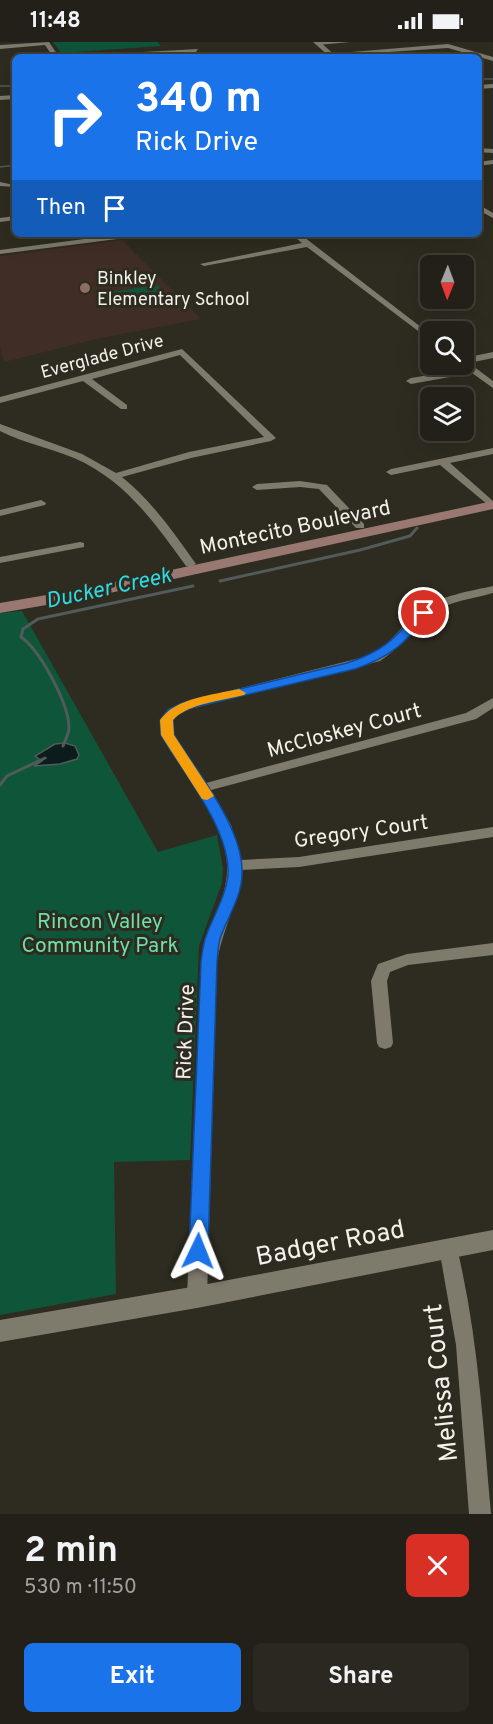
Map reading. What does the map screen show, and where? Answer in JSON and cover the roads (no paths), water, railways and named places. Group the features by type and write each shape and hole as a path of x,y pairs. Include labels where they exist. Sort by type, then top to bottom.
{"main road":[{"name":"Montecito Boulevard","path":"0,599 89,585 360,526 491,503"},
{"name":"Montecito Boulevard","path":"0,608 98,591 491,503"}],"street":[{"path":"189,42 200,54"},
{"path":"317,43 346,42"},
{"path":"0,47 46,43"},
{"path":"317,43 331,54"},
{"path":"345,54 448,46 476,54"},
{"path":"134,54 196,50"},
{"path":"0,184 12,186"},
{"path":"0,252 118,237"},
{"path":"299,237 420,330"},
{"path":"204,264 308,244"},
{"name":"Everglade Drive","path":"0,400 182,352 271,438 189,454 116,476"},
{"path":"474,359 493,355"},
{"path":"474,371 493,385"},
{"path":"411,381 445,375"},
{"path":"84,377 124,407"},
{"path":"0,427 79,457 116,476 147,504 190,564"},
{"path":"391,472 493,451"},
{"path":"443,462 491,503"},
{"path":"257,487 274,489 309,483 317,484 323,487 360,526"},
{"path":"0,513 41,503"},
{"path":"0,560 80,545"},
{"name":"Rick Drive","path":"197,1297 209,962 214,933 232,890 234,865 225,828 165,730 166,720 173,712 186,706 376,658 395,645 424,613 437,605 493,589"},
{"name":"McCloskey Court","path":"202,788 471,716 493,702"},
{"name":"Gregory Court","path":"234,865 298,862 493,832"},
{"path":"385,1043 379,981 384,968 407,960 493,949"},
{"name":"Badger Road","path":"0,1330 197,1297 493,1240"},
{"name":"Melissa Court","path":"448,1248 456,1276 480,1514"}],"waterway":[{"path":"482,79 493,79"},
{"path":"0,86 12,86"},
{"path":"0,167 12,165"},
{"name":"Ducker Creek","path":"220,581 360,550 410,536 417,528"},
{"name":"Ducker Creek","path":"63,746 69,728 64,705 45,665 21,637 23,629 38,619 193,586"},
{"name":"Ducker Creek","path":"0,785 7,776 45,758"}],"place":[{"name":"Binkley Elementary School","path":"85,288"}],"park label":[{"name":"Rincon Valley Community Park","path":"100,933"}]}
